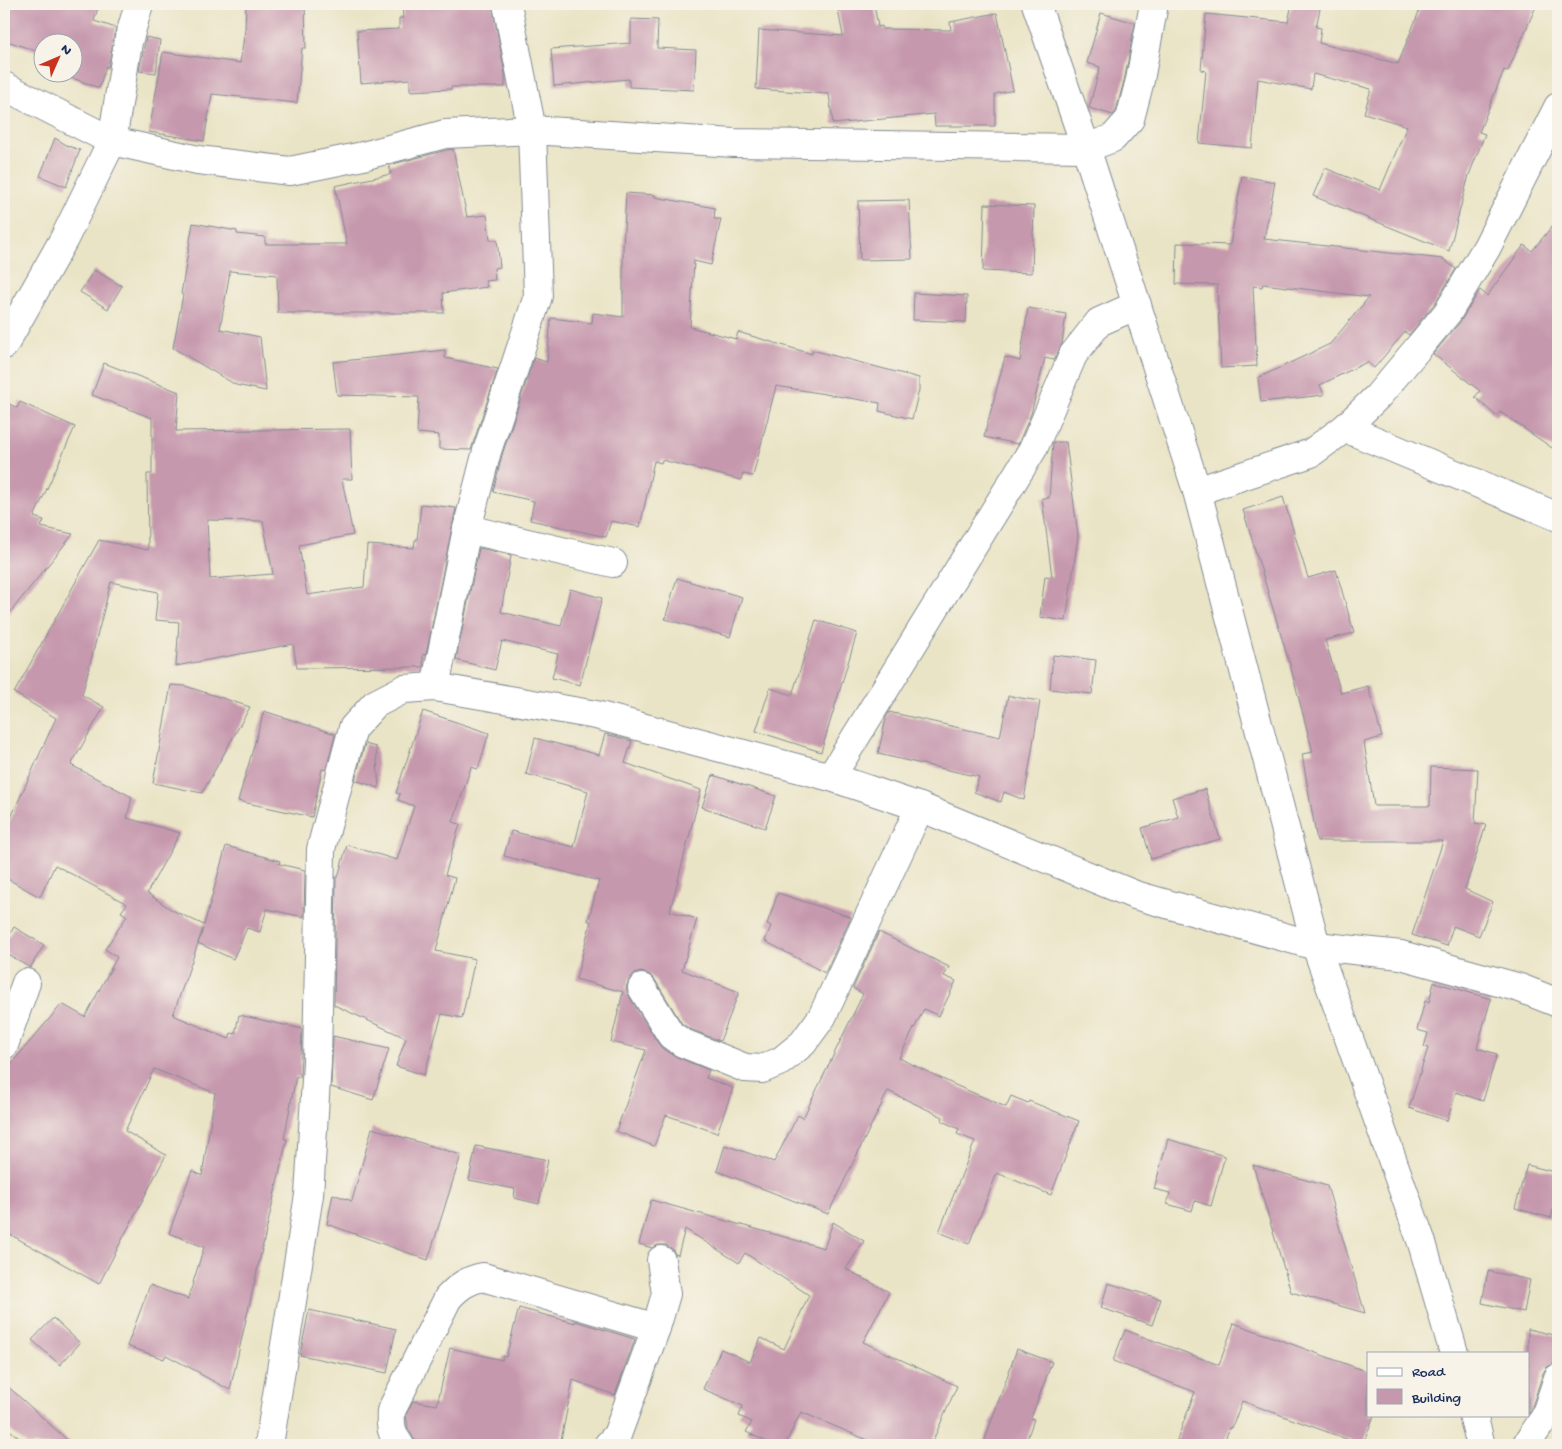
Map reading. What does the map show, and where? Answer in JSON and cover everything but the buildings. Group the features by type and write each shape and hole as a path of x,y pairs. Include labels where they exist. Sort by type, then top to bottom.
{"street":[{"path":"4,346 64,239 112,141 128,42 139,4"},
{"path":"435,688 467,530 487,451 538,296 532,130 507,4"},
{"path":"1036,4 1086,148 1197,491 1316,946 1422,1243 1454,1352"},
{"path":"4,86 112,141 198,160 290,171 363,156 445,134 532,130 734,144 1086,148 1112,138 1130,119 1140,80 1154,4"},
{"path":"1197,491 1311,453 1345,428 1378,396 1448,312 1487,247 1558,107"},
{"path":"831,777 1034,447 1073,355 1099,322 1137,305"},
{"path":"1345,428 1558,517"},
{"path":"467,530 613,563"},
{"path":"269,1445 309,1195 317,1053 322,849 352,728 374,704 404,689 435,688 596,715 831,777 920,807 1135,895 1316,946 1401,955 1520,988 1558,1003"},
{"path":"642,988 671,1035 683,1043 745,1068 762,1069 781,1061 803,1043 822,1017 920,807"},
{"path":"4,1045 26,983"},
{"path":"608,1445 617,1435 656,1328 666,1294 661,1260"},
{"path":"400,1445 394,1437 390,1424 391,1411 448,1298 458,1287 470,1280 484,1277 656,1328"},
{"path":"1526,1445 1545,1417 1558,1378"},
{"path":"1473,1416 1481,1445"}]}
